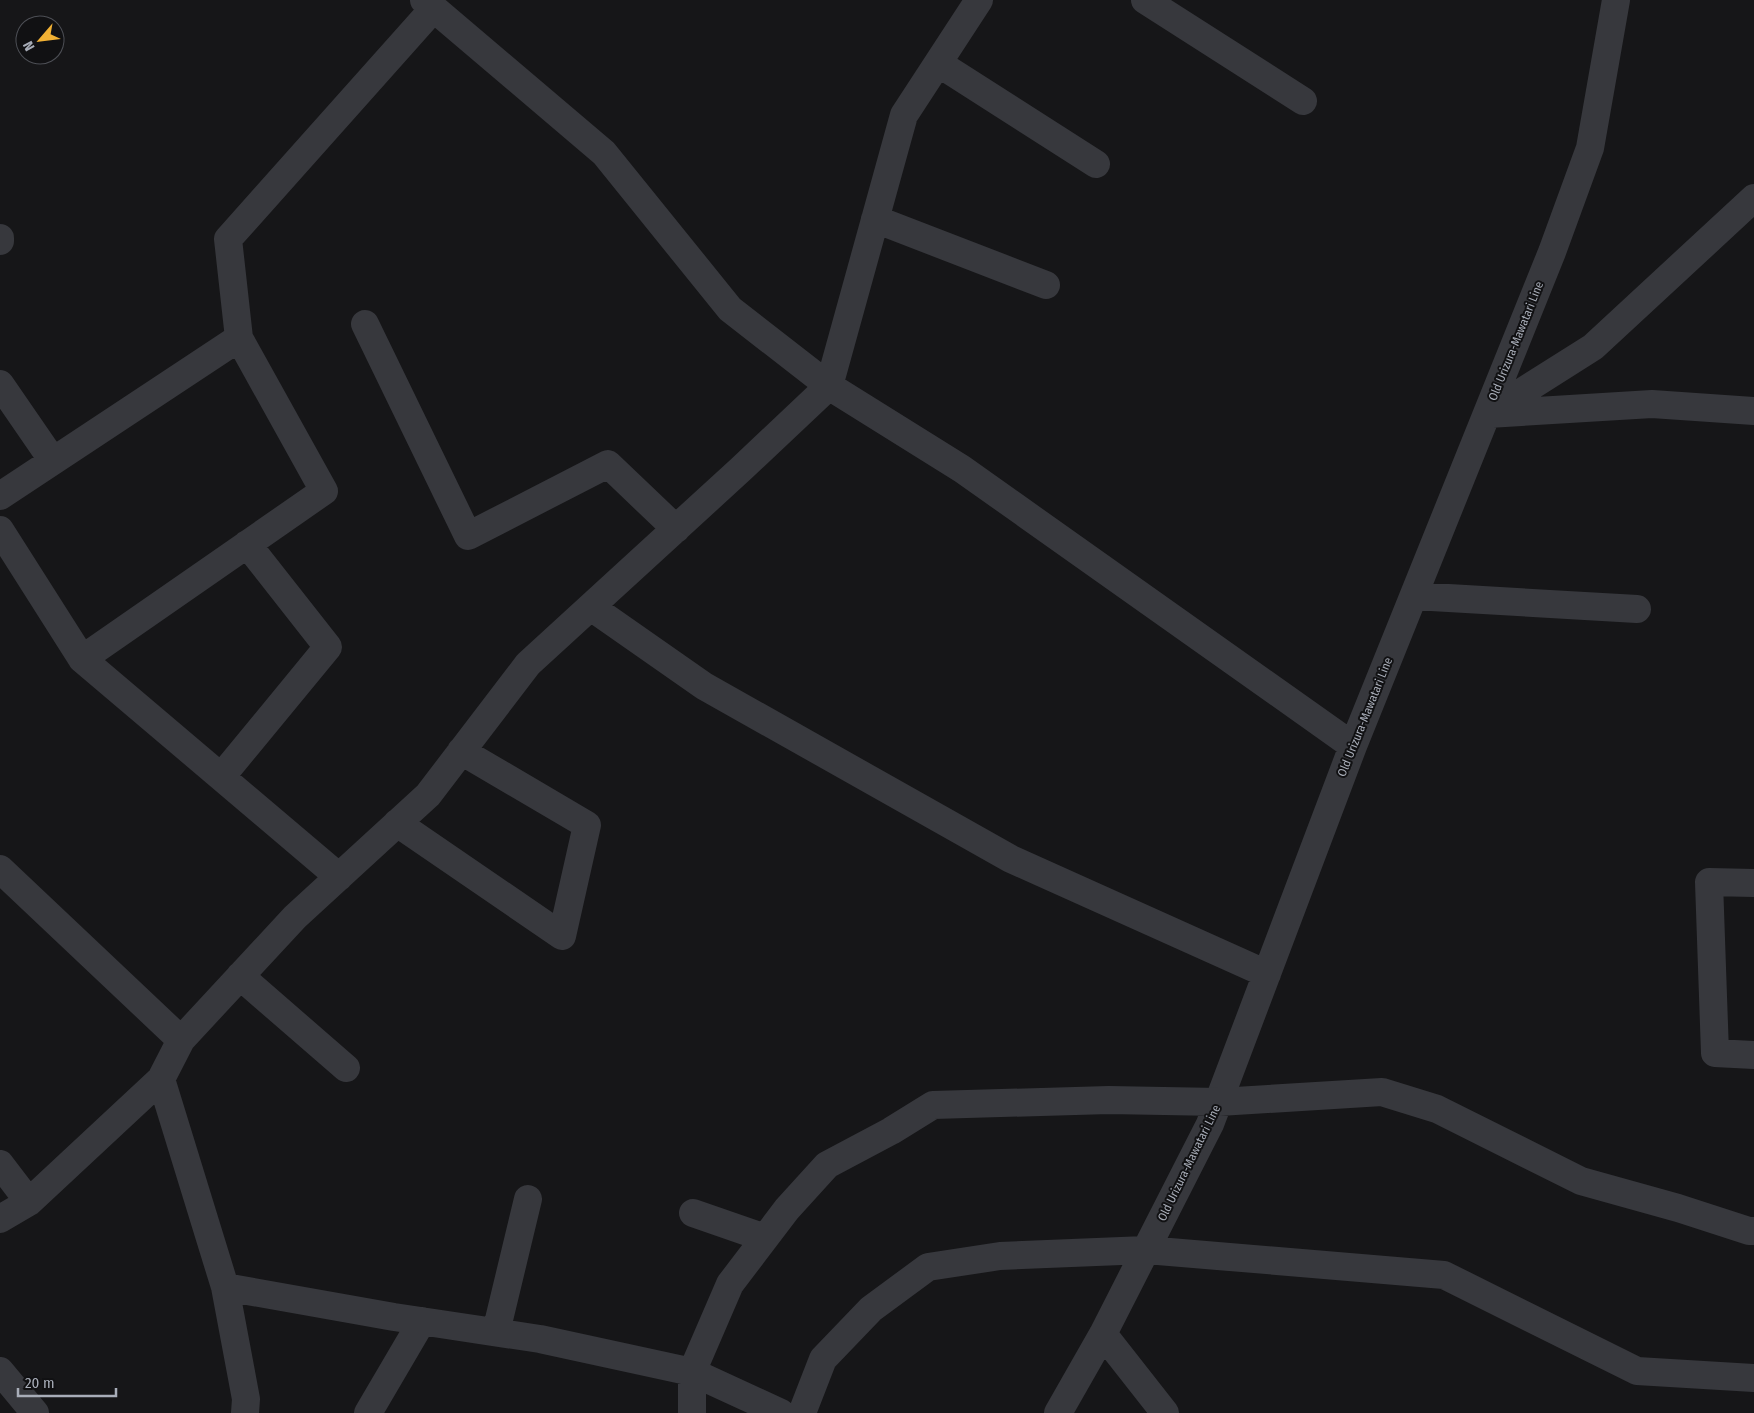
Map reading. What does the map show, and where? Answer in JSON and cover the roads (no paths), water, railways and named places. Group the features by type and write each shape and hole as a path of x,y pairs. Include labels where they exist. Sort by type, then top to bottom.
{"street":[{"path":"0,1219 29,1202 161,1079 181,1040 295,917 428,795 528,664 741,470 829,386 904,115 979,0"},
{"path":"1144,0 1303,101"},
{"name":"Old Urizura-Mawatari Line","path":"1058,1413 1103,1334 1210,1124 1219,1102 1353,746 1552,252 1590,148 1616,0"},
{"path":"82,660 324,491 239,338 228,239 429,4 604,153 730,309 829,386 962,469 1353,746"},
{"path":"938,62 1096,164"},
{"path":"1487,414 1593,347 1754,198"},
{"path":"875,219 1046,286"},
{"path":"365,324 468,536 608,464 676,529"},
{"path":"0,496 239,338"},
{"path":"0,384 53,461"},
{"path":"1487,414 1652,404 1754,411"},
{"path":"0,530 82,660 339,877"},
{"path":"221,777 328,647 247,544"},
{"path":"1414,596 1637,610"},
{"path":"591,607 704,686 1011,859 1267,974"},
{"path":"397,823 562,936 588,825 461,751"},
{"path":"0,869 181,1040"},
{"path":"1754,882 1709,882 1715,1053 1754,1055"},
{"path":"240,976 346,1068"},
{"path":"161,1079 226,1286 246,1399 245,1413"},
{"path":"692,1413 692,1372 730,1284 787,1209 827,1165 891,1131 933,1105 1110,1100 1219,1102 1382,1092 1437,1109 1582,1181 1754,1231"},
{"path":"0,1164 29,1202"},
{"path":"496,1332 528,1199"},
{"path":"693,1213 765,1238"},
{"path":"802,1413 823,1359 871,1309 928,1268 1000,1256 1146,1250 1444,1275 1637,1371 1754,1378"},
{"path":"226,1286 422,1321 540,1339 692,1372 781,1413"},
{"path":"368,1413 422,1321"},
{"path":"1103,1334 1165,1413"},
{"path":"0,1371 34,1413"}]}
